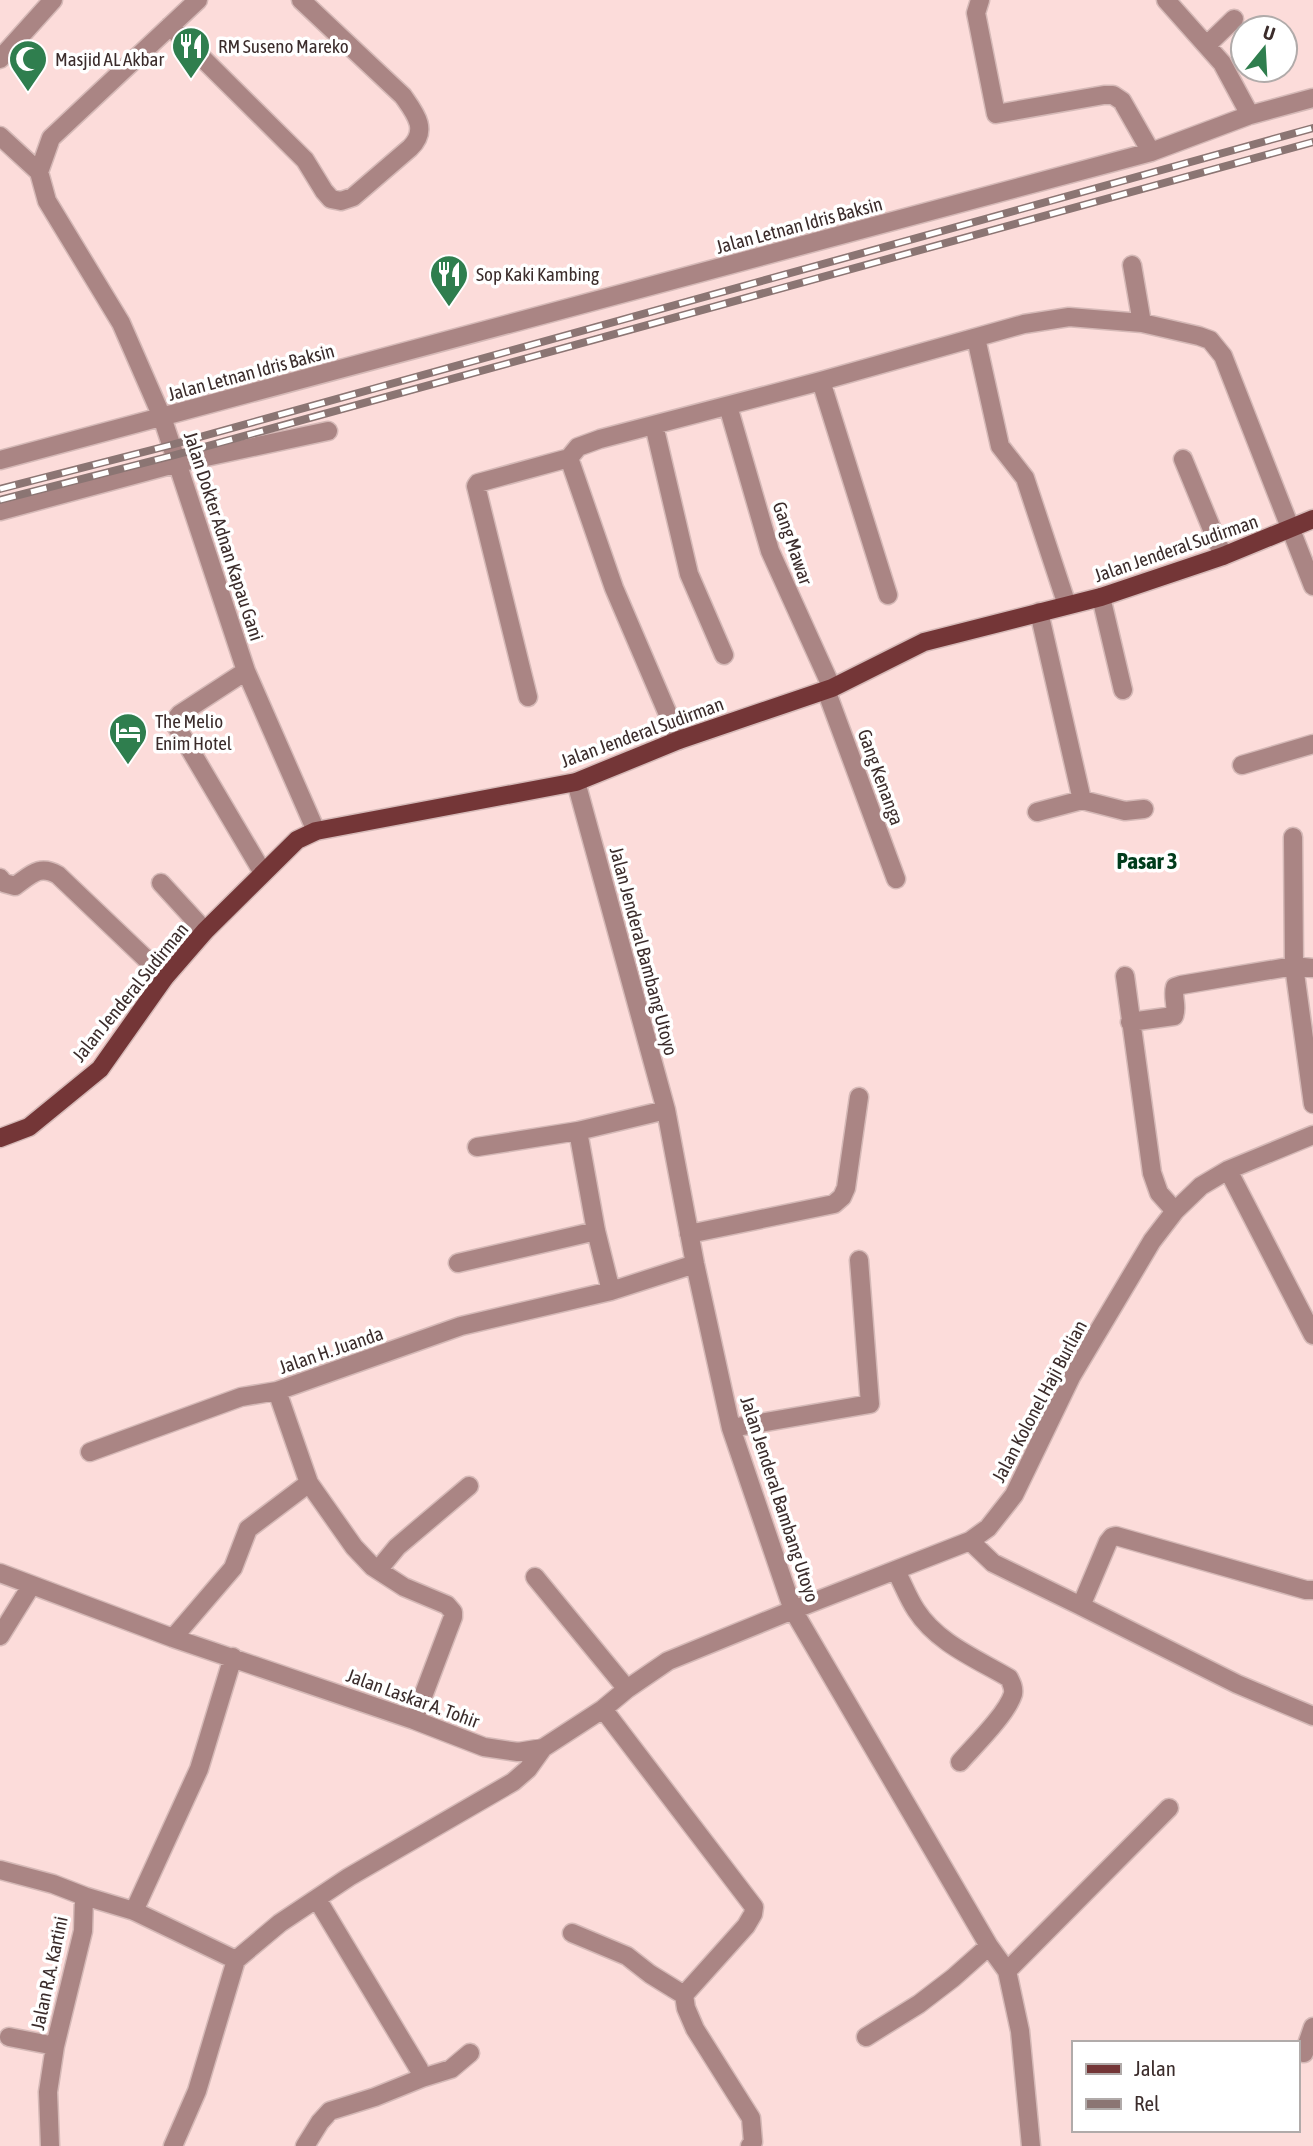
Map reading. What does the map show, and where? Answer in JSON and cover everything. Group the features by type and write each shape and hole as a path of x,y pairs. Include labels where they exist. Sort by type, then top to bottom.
{"main road":[{"name":"Jalan Jenderal Sudirman","path":"0,1138 29,1127 100,1069 165,977 205,931 297,840 316,831 576,782 679,740 829,689 924,642 1101,597 1223,556 1313,519"}],"street":[{"path":"0,57 53,0"},
{"path":"0,136 39,172 51,138 198,0"},
{"path":"170,26 304,160 331,199 341,201 353,197 411,148 418,141 421,132 415,112 403,96 301,0"},
{"path":"980,0 976,13 996,114 1113,95 1122,101 1151,152"},
{"path":"1166,0 1222,63 1250,115"},
{"path":"1208,45 1229,24"},
{"name":"Jalan Letnan Idris Baksin","path":"0,460 1151,152 1250,115 1313,98"},
{"name":"Jalan Dokter Adnan Kapau Gani","path":"39,172 47,201 121,323 162,417 246,671 316,831"},
{"path":"1132,265 1142,323"},
{"path":"528,697 478,483 569,458 578,447 600,439 1024,324 1069,317 1142,323 1199,336 1210,340 1216,346 1223,356 1313,586"},
{"path":"976,338 1000,446 1025,478 1067,605"},
{"path":"821,381 888,595"},
{"name":"Gang Mawar","path":"728,406 771,551 829,689"},
{"path":"654,425 689,574 724,655"},
{"path":"0,511 178,463 328,431"},
{"path":"569,458 614,589 679,740"},
{"path":"1182,459 1223,556"},
{"path":"1101,597 1123,690"},
{"path":"1039,612 1082,800"},
{"path":"246,671 180,714 175,724 263,873"},
{"name":"Gang Kenanga","path":"829,689 896,879"},
{"path":"1242,765 1313,744"},
{"name":"Jalan Jenderal Bambang Utoyo","path":"576,782 666,1110 695,1264 731,1428 793,1609 989,1946 1007,1971 1020,2031 1031,2146"},
{"path":"1037,812 1082,800 1125,811 1144,809"},
{"path":"1293,837 1294,966 1313,1104"},
{"path":"0,878 4,883 15,887 37,870 48,870 58,875 165,977"},
{"path":"161,883 205,931"},
{"path":"1130,1022 1174,1016 1176,1011 1173,993 1175,987 1181,985 1294,966 1313,968"},
{"path":"1125,976 1152,1173 1159,1193 1175,1211"},
{"path":"689,1234 834,1204 842,1197 846,1188 859,1097"},
{"path":"477,1147 578,1131 666,1110"},
{"path":"578,1131 596,1231 611,1291"},
{"name":"Jalan Kolonel Haji Burlian","path":"793,1609 970,1541 988,1528 1014,1495 1070,1377 1152,1241 1175,1211 1201,1186 1228,1170 1313,1135"},
{"path":"1228,1170 1313,1335"},
{"path":"458,1263 596,1231"},
{"path":"731,1428 870,1404 859,1260"},
{"name":"Jalan H. Juanda","path":"414,1720 453,1612 447,1605 404,1587 373,1567 354,1547 309,1483 277,1391 461,1326 611,1291 695,1264"},
{"path":"90,1452 241,1397 277,1391"},
{"path":"173,1638 231,1571 248,1529 309,1483"},
{"path":"378,1570 397,1547 469,1486"},
{"path":"1081,1606 1108,1542 1116,1536 1313,1590"},
{"path":"970,1541 993,1563 1237,1684 1313,1716"},
{"path":"896,1571 917,1611 931,1628 953,1646 1009,1678 1013,1686 1013,1694 1006,1709 960,1762"},
{"name":"Jalan Laskar A. Tohir","path":"0,1573 173,1638 484,1746 518,1752 543,1748 603,1709 668,1661 793,1609"},
{"path":"535,1577 627,1689"},
{"path":"0,1636 31,1586"},
{"path":"134,1911 199,1769 233,1657"},
{"path":"603,1709 754,1907 746,1926 684,1995"},
{"path":"173,2146 197,2091 236,1960 280,1923 349,1877 513,1782 528,1769 543,1748"},
{"path":"1007,1971 1169,1808"},
{"name":"Jalan R.A. Kartini","path":"0,1870 53,1884 83,1896 83,1931 55,2046 48,2092 50,2146"},
{"path":"83,1896 134,1911 236,1960"},
{"path":"317,1899 422,2078"},
{"path":"572,1933 627,1956 684,1995 695,2029 751,2118 753,2142 750,2146"},
{"path":"866,2036 919,2004 989,1946"},
{"path":"1304,2053 1313,2027"},
{"path":"9,2038 55,2046"},
{"path":"305,2146 330,2111 451,2069 470,2053"}],"railway":[{"path":"0,489 171,445 1313,128"},
{"path":"0,500 175,455 1313,142"}],"place":[{"name":"RM Suseno Mareko","path":"191,80"},
{"name":"Masjid AL Akbar","path":"28,93"},
{"name":"Sop Kaki Kambing","path":"449,308"},
{"name":"The Melio Enim Hotel","path":"128,766"}],"district":[{"name":"Pasar 3","path":"1147,861"}]}
